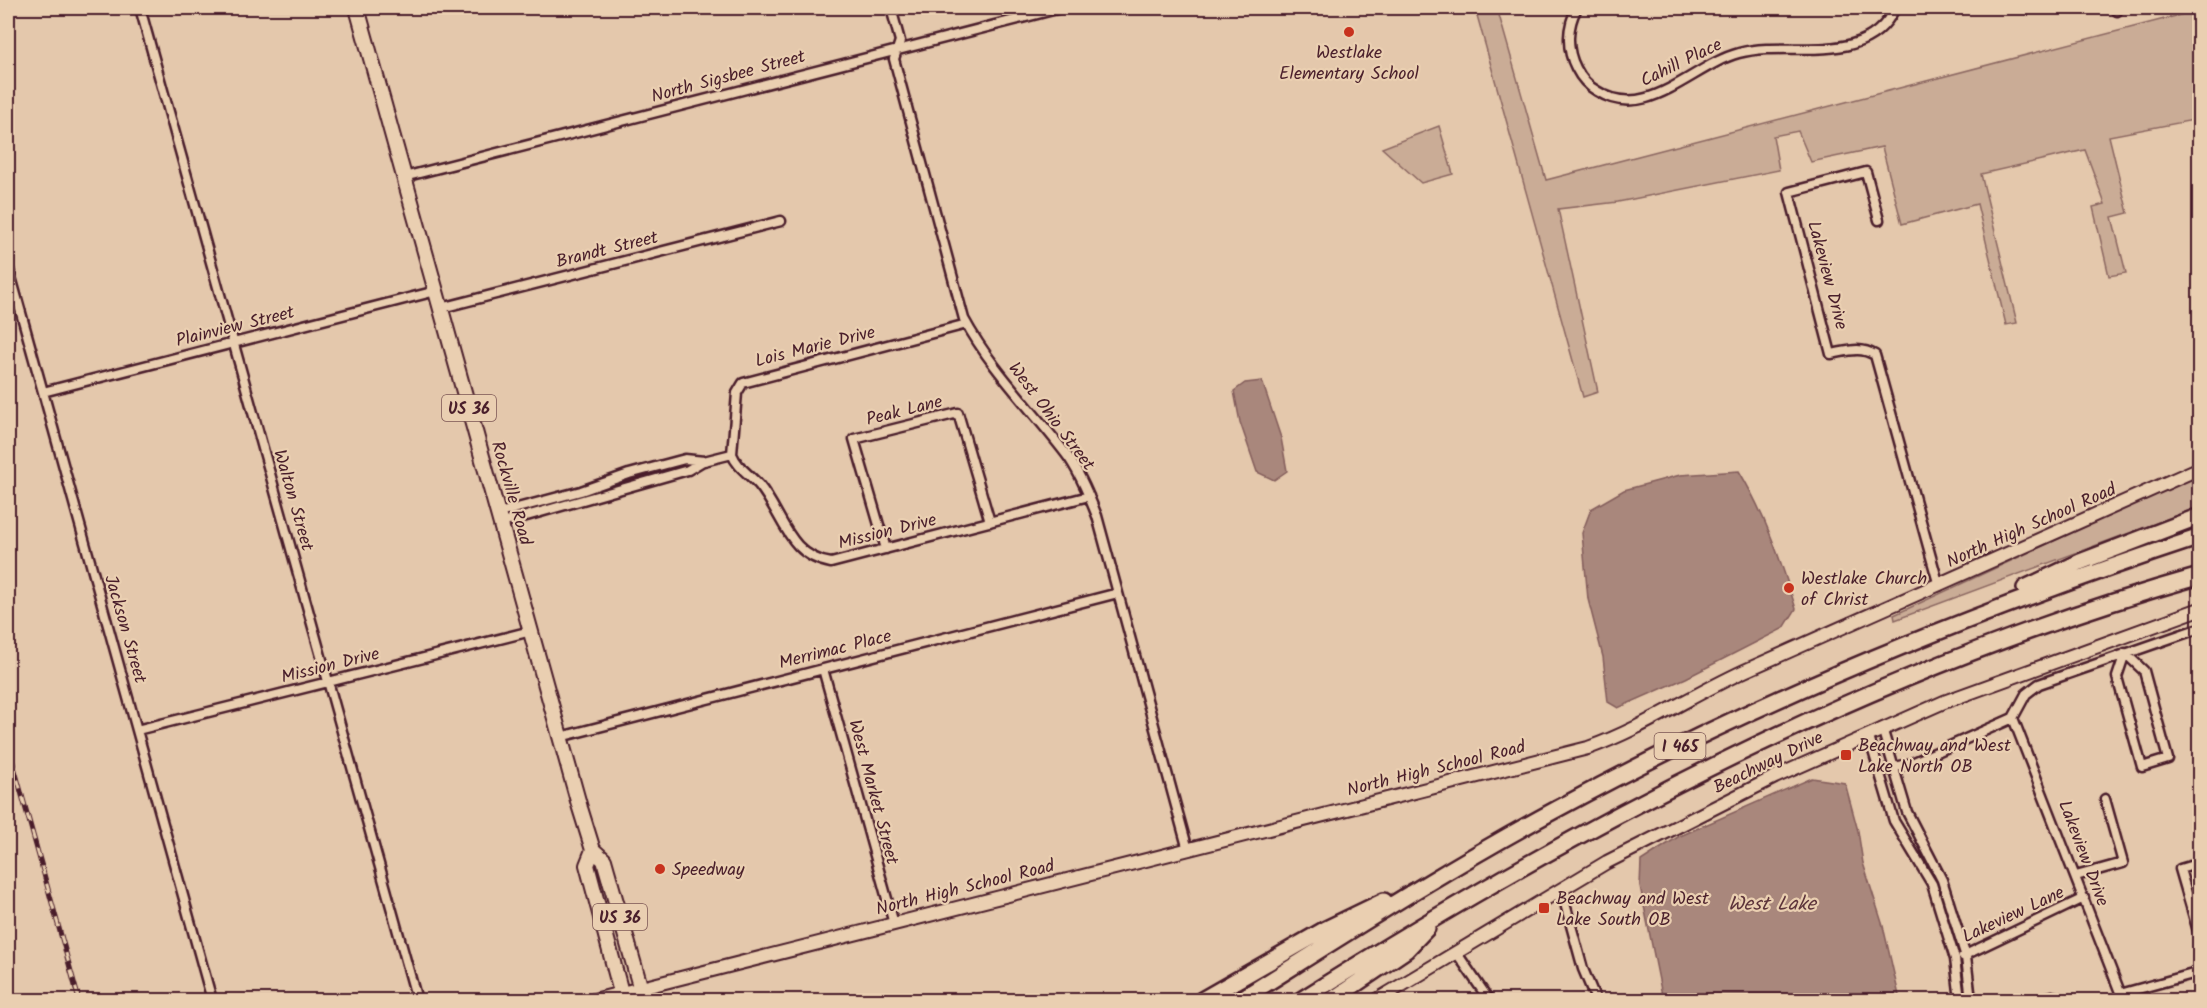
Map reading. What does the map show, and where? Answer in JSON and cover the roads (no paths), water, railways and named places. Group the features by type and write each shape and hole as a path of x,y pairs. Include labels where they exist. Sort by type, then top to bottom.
{"highway":[{"path":"1917,639 2080,562 2199,516"},
{"name":"I 465","path":"1240,1000 1452,869 1557,809 1764,705 1917,639 2012,602 2199,537"},
{"name":"I 465","path":"1301,1000 1441,913 1612,816 1798,726 1988,646 2120,598 2199,576"},
{"path":"2120,598 2199,585"},
{"path":"1202,1000 1326,929 1452,869"},
{"path":"1332,1000 1406,950 1441,913"}],"main road":[{"name":"Rockville Road","path":"357,8 560,737 593,850 604,860 643,995"},
{"name":"Rockville Road","path":"593,850 587,865 622,997"}],"street":[{"name":"Walton Street","path":"140,8 417,1000"},
{"name":"West Ohio Street","path":"891,8 900,41 894,59 967,324 986,357 1068,458 1089,496 1118,593 1188,850"},
{"name":"North Sigsbee Street","path":"404,177 1061,8"},
{"name":"Cahill Place","path":"1577,8 1572,20 1569,39 1577,70 1600,93 1631,101 1654,96 1717,62 1737,54 1760,50 1856,45 1878,33 1895,8"},
{"name":"Lakeview Drive","path":"1879,220 1866,172 1789,192 1831,354 1866,349 1875,355 1939,586"},
{"name":"Brandt Street","path":"441,308 781,221"},
{"name":"Jackson Street","path":"8,266 212,1000"},
{"name":"Plainview Street","path":"43,392 436,291"},
{"name":"Lois Marie Drive","path":"732,454 737,393 742,383 967,324"},
{"name":"Peak Lane","path":"886,549 854,440 958,413 990,522"},
{"path":"500,518 629,474 685,459 704,460 732,454"},
{"name":"Mission Drive","path":"732,454 736,462 766,495 794,543 807,554 831,563 1089,496"},
{"name":"North High School Road","path":"594,1000 643,995 894,924 1600,743 1636,728 1725,680 2199,468"},
{"name":"Merrimac Place","path":"560,737 1118,593"},
{"name":"Beachway Drive","path":"1377,1000 1607,862 1754,787 1882,728 2050,661 2199,609"},
{"path":"1879,771 1912,763 2013,718 2026,694 2039,684 2199,628"},
{"name":"Mission Drive","path":"137,730 531,631"},
{"path":"2125,653 2144,671 2168,759 2142,767 2117,677 2125,653"},
{"name":"West Market Street","path":"823,669 894,924"},
{"name":"Lakeview Drive","path":"2013,718 2122,997"},
{"path":"1882,728 1910,818 1942,880 1965,954 1971,1000"},
{"path":"1868,734 1896,827 1932,884 1955,959 1960,1000"},
{"name":"Lakeview Lane","path":"2076,876 2123,863 2105,799"},
{"path":"2199,863 2180,869 2199,938"},
{"path":"1561,889 1583,969 1596,1000"},
{"name":"Lakeview Lane","path":"1955,959 2084,898"},
{"path":"1456,952 1489,1000"},
{"path":"2122,997 2199,972"}],"water":[{"path":"1262,381 1281,438 1287,471 1274,480 1257,472 1240,422 1234,391 1245,383"},
{"path":"1739,471 1772,538 1796,609 1784,628 1686,678 1618,708 1608,702 1603,657 1588,599 1582,533 1591,509 1624,490 1680,475"},
{"name":"West Lake","path":"1812,778 1845,783 1858,831 1863,863 1883,926 1900,1000 1663,1000 1640,886 1641,861 1678,837"},
{"path":"2052,990 2062,993 2067,1000 2035,1000 2039,994"}],"railway":[{"path":"8,745 79,1000"}],"place":[{"name":"Westlake Elementary School","path":"1349,32"},
{"name":"Westlake Church of Christ","path":"1789,588"},
{"name":"Beachway and West Lake North OB","path":"1846,755"},
{"name":"Speedway","path":"660,869"},
{"name":"Beachway and West Lake South OB","path":"1544,908"}]}
